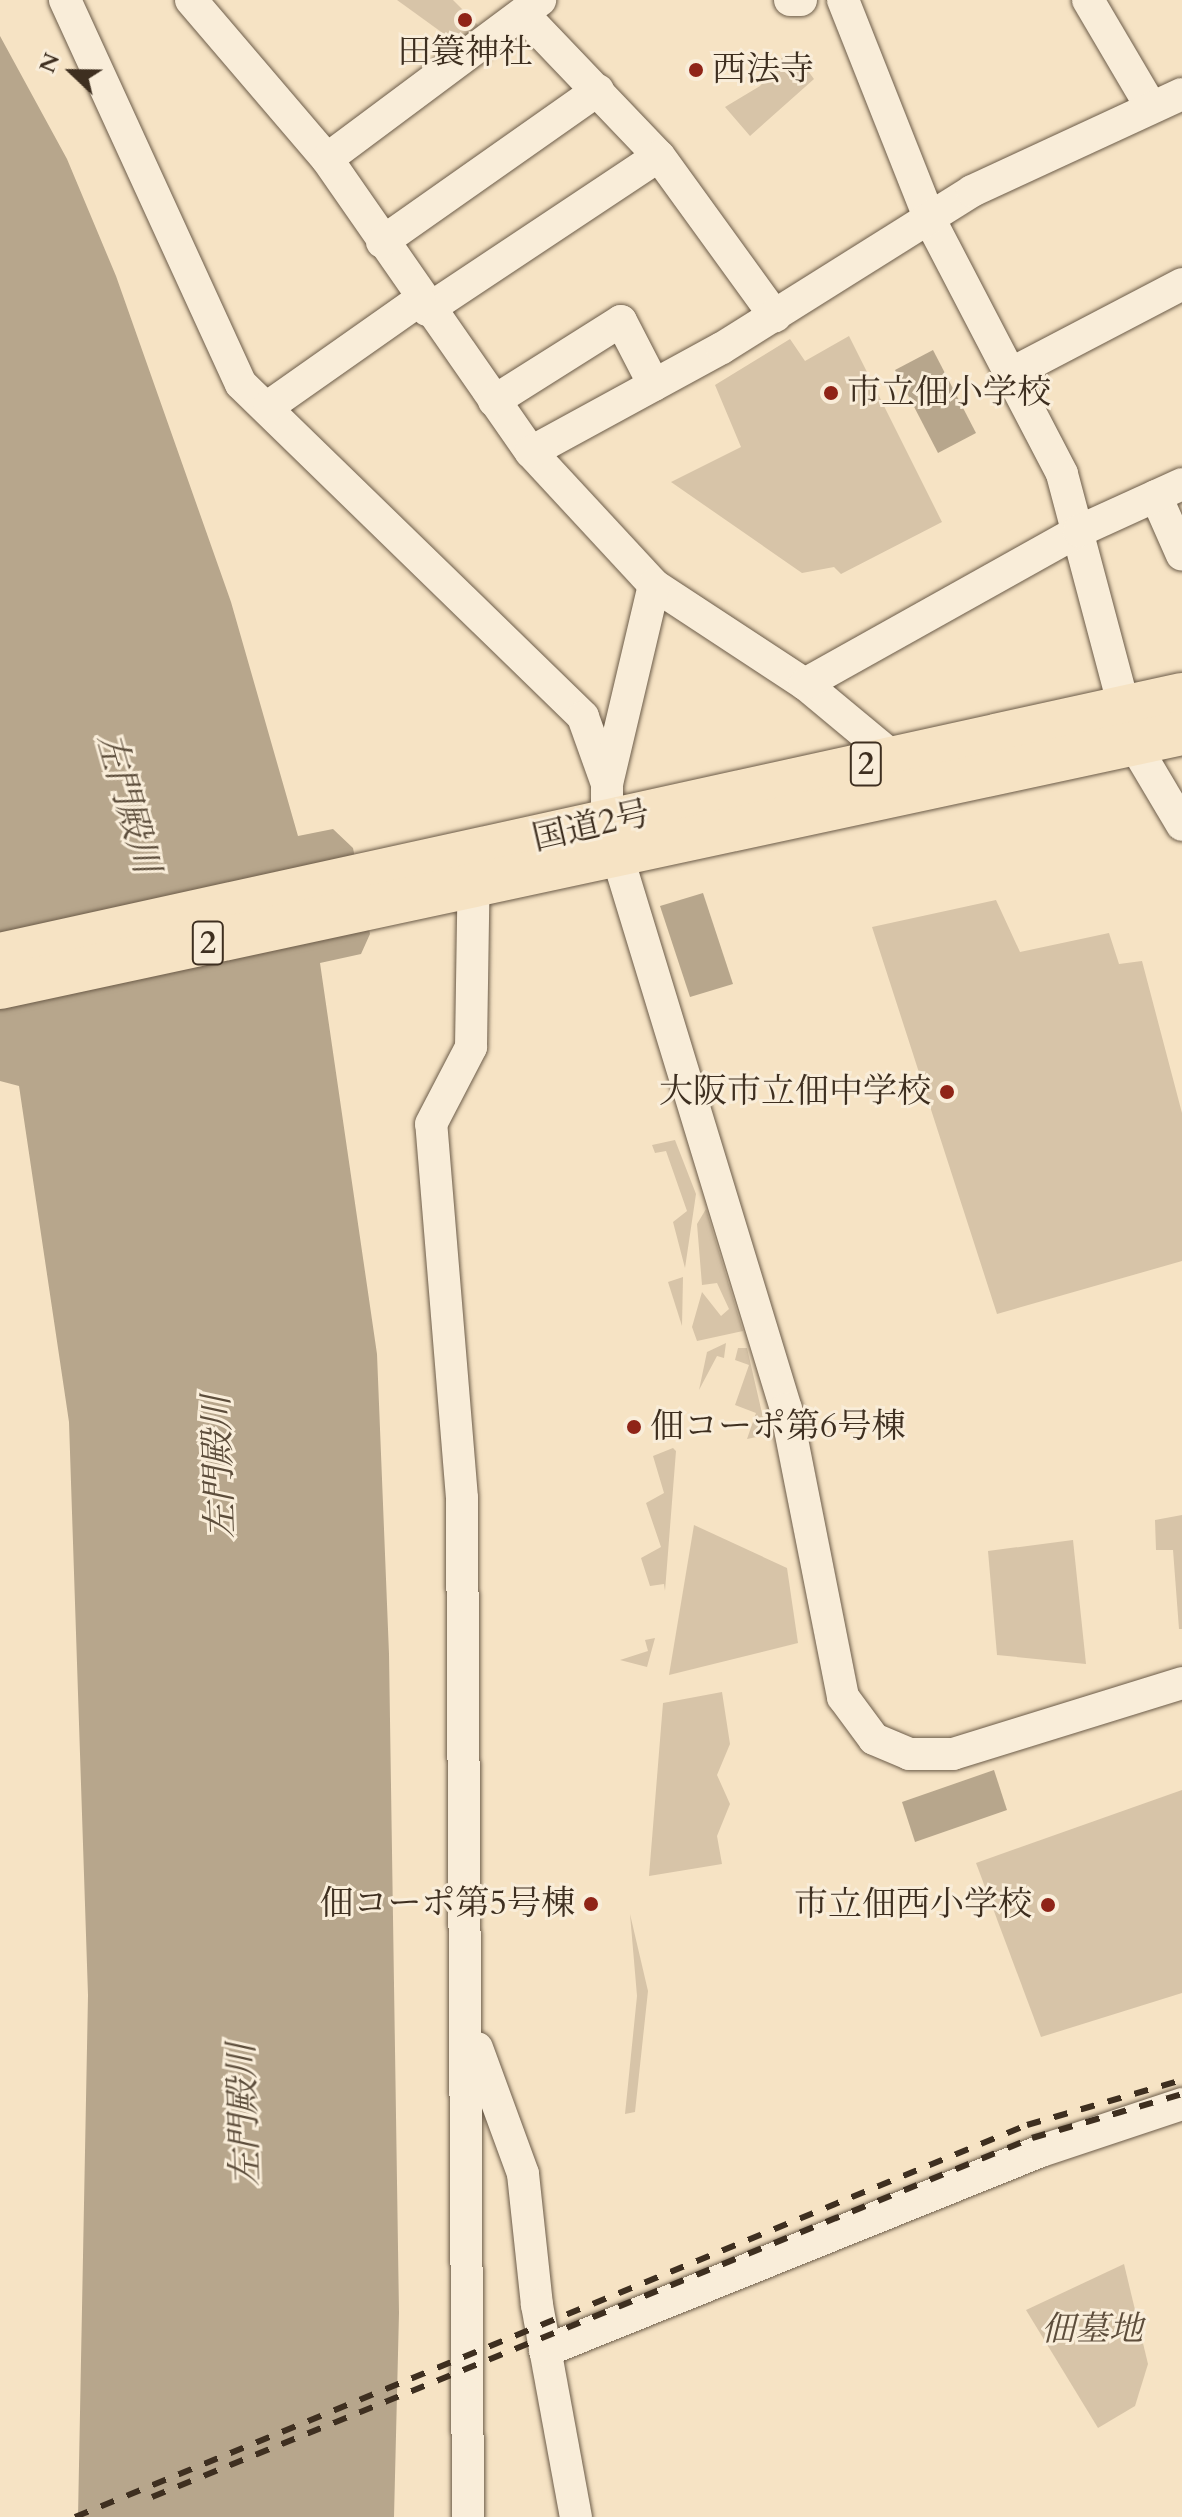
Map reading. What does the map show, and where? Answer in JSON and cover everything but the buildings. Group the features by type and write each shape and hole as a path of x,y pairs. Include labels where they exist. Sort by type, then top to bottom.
{"highway":[{"name":"国道2号","path":"610,819 1130,727 1182,695"},
{"name":"国道2号","path":"0,955 475,869 610,819 894,758 1130,727 1182,733"},
{"name":"国道2号","path":"0,987 412,882"}],"street":[{"path":"65,0 241,384 269,406 583,717 610,819 786,1409 843,1697 874,1739 909,1754 953,1754 1182,1683"},
{"path":"191,0 327,159 424,305 531,452 654,585 805,684 894,758"},
{"path":"790,0 801,0"},
{"path":"843,0 930,220 1014,372 1062,474 1130,727 1182,825"},
{"path":"1088,0 1134,67 1151,107"},
{"path":"327,159 532,8 598,90 659,156 775,316"},
{"path":"382,242 598,90"},
{"path":"531,452 775,316 972,191 1182,94"},
{"path":"269,406 659,156"},
{"path":"1014,372 1182,284"},
{"path":"494,401 621,321 654,385"},
{"path":"805,684 1079,531 1169,490 1182,555"},
{"path":"610,819 654,585"},
{"path":"468,2517 469,2026 462,1498 431,1124 471,1047 475,869"},
{"path":"469,2026 523,2174 545,2351 576,2517"},
{"path":"545,2351 1041,2151 1182,2104"}],"green space":[{"name":"田簑神社","path":"397,0 453,0 483,30 462,47"},
{"path":"785,54 797,56 814,79 750,136 725,107 760,86"},
{"path":"849,336 942,522 841,574 834,567 802,573 671,482 741,447 715,385 790,339 805,361"},
{"path":"996,900 1020,952 1109,933 1119,964 1142,961 1182,1113 1182,1261 997,1314 872,927"},
{"path":"675,1140 696,1194 685,1268 673,1222 687,1211 666,1151 655,1153 652,1145"},
{"path":"706,1209 743,1331 697,1341 692,1327 702,1292 721,1316 729,1309 717,1283 702,1285 697,1224"},
{"path":"683,1277 682,1326 668,1282"},
{"path":"726,1343 724,1358 717,1356 699,1390 707,1352"},
{"path":"738,1348 747,1348 767,1435 747,1439 756,1413 735,1405 749,1365 735,1360"},
{"path":"673,1448 676,1451 665,1591 664,1584 650,1586 641,1558 661,1547 646,1503 664,1493 653,1456"},
{"path":"1182,1515 1182,1629 1179,1629 1173,1550 1156,1550 1155,1520"},
{"path":"694,1525 787,1568 798,1643 669,1675"},
{"path":"1073,1540 1086,1664 997,1655 988,1551"},
{"path":"655,1638 647,1667 620,1660 648,1651 645,1640"},
{"path":"722,1692 730,1744 717,1775 730,1804 717,1836 722,1864 649,1876 663,1703"},
{"path":"1182,1790 1182,1993 1041,2037 976,1863"},
{"path":"630,1914 648,1991 635,2112 625,2114 637,1996"},
{"name":"佃墓地","path":"1124,2264 1148,2364 1135,2406 1098,2428 1026,2310"}],"water":[{"name":"左門殿川","path":"0,36 67,159 116,276 231,602 298,836 333,829 353,848 370,934 361,954 320,963 377,1354 389,1654 399,2313 394,2517 78,2517 88,1995 69,1422 19,1086 0,1081"},
{"path":"933,350 976,433 938,453 895,370"},
{"path":"703,893 733,984 690,997 660,906"},
{"path":"994,1770 1007,1810 915,1842 902,1802"}],"railway":[{"path":"75,2517 1027,2125 1182,2080"},
{"path":"152,2497 1032,2138 1182,2094"}],"place":[{"name":"田簑神社","path":"465,20"},
{"name":"西法寺","path":"696,70"},
{"name":"市立佃小学校","path":"831,393"},
{"name":"大阪市立佃中学校","path":"947,1092"},
{"name":"佃コーポ第6号棟","path":"634,1427"},
{"name":"佃コーポ第5号棟","path":"591,1904"},
{"name":"市立佃西小学校","path":"1048,1905"}]}
